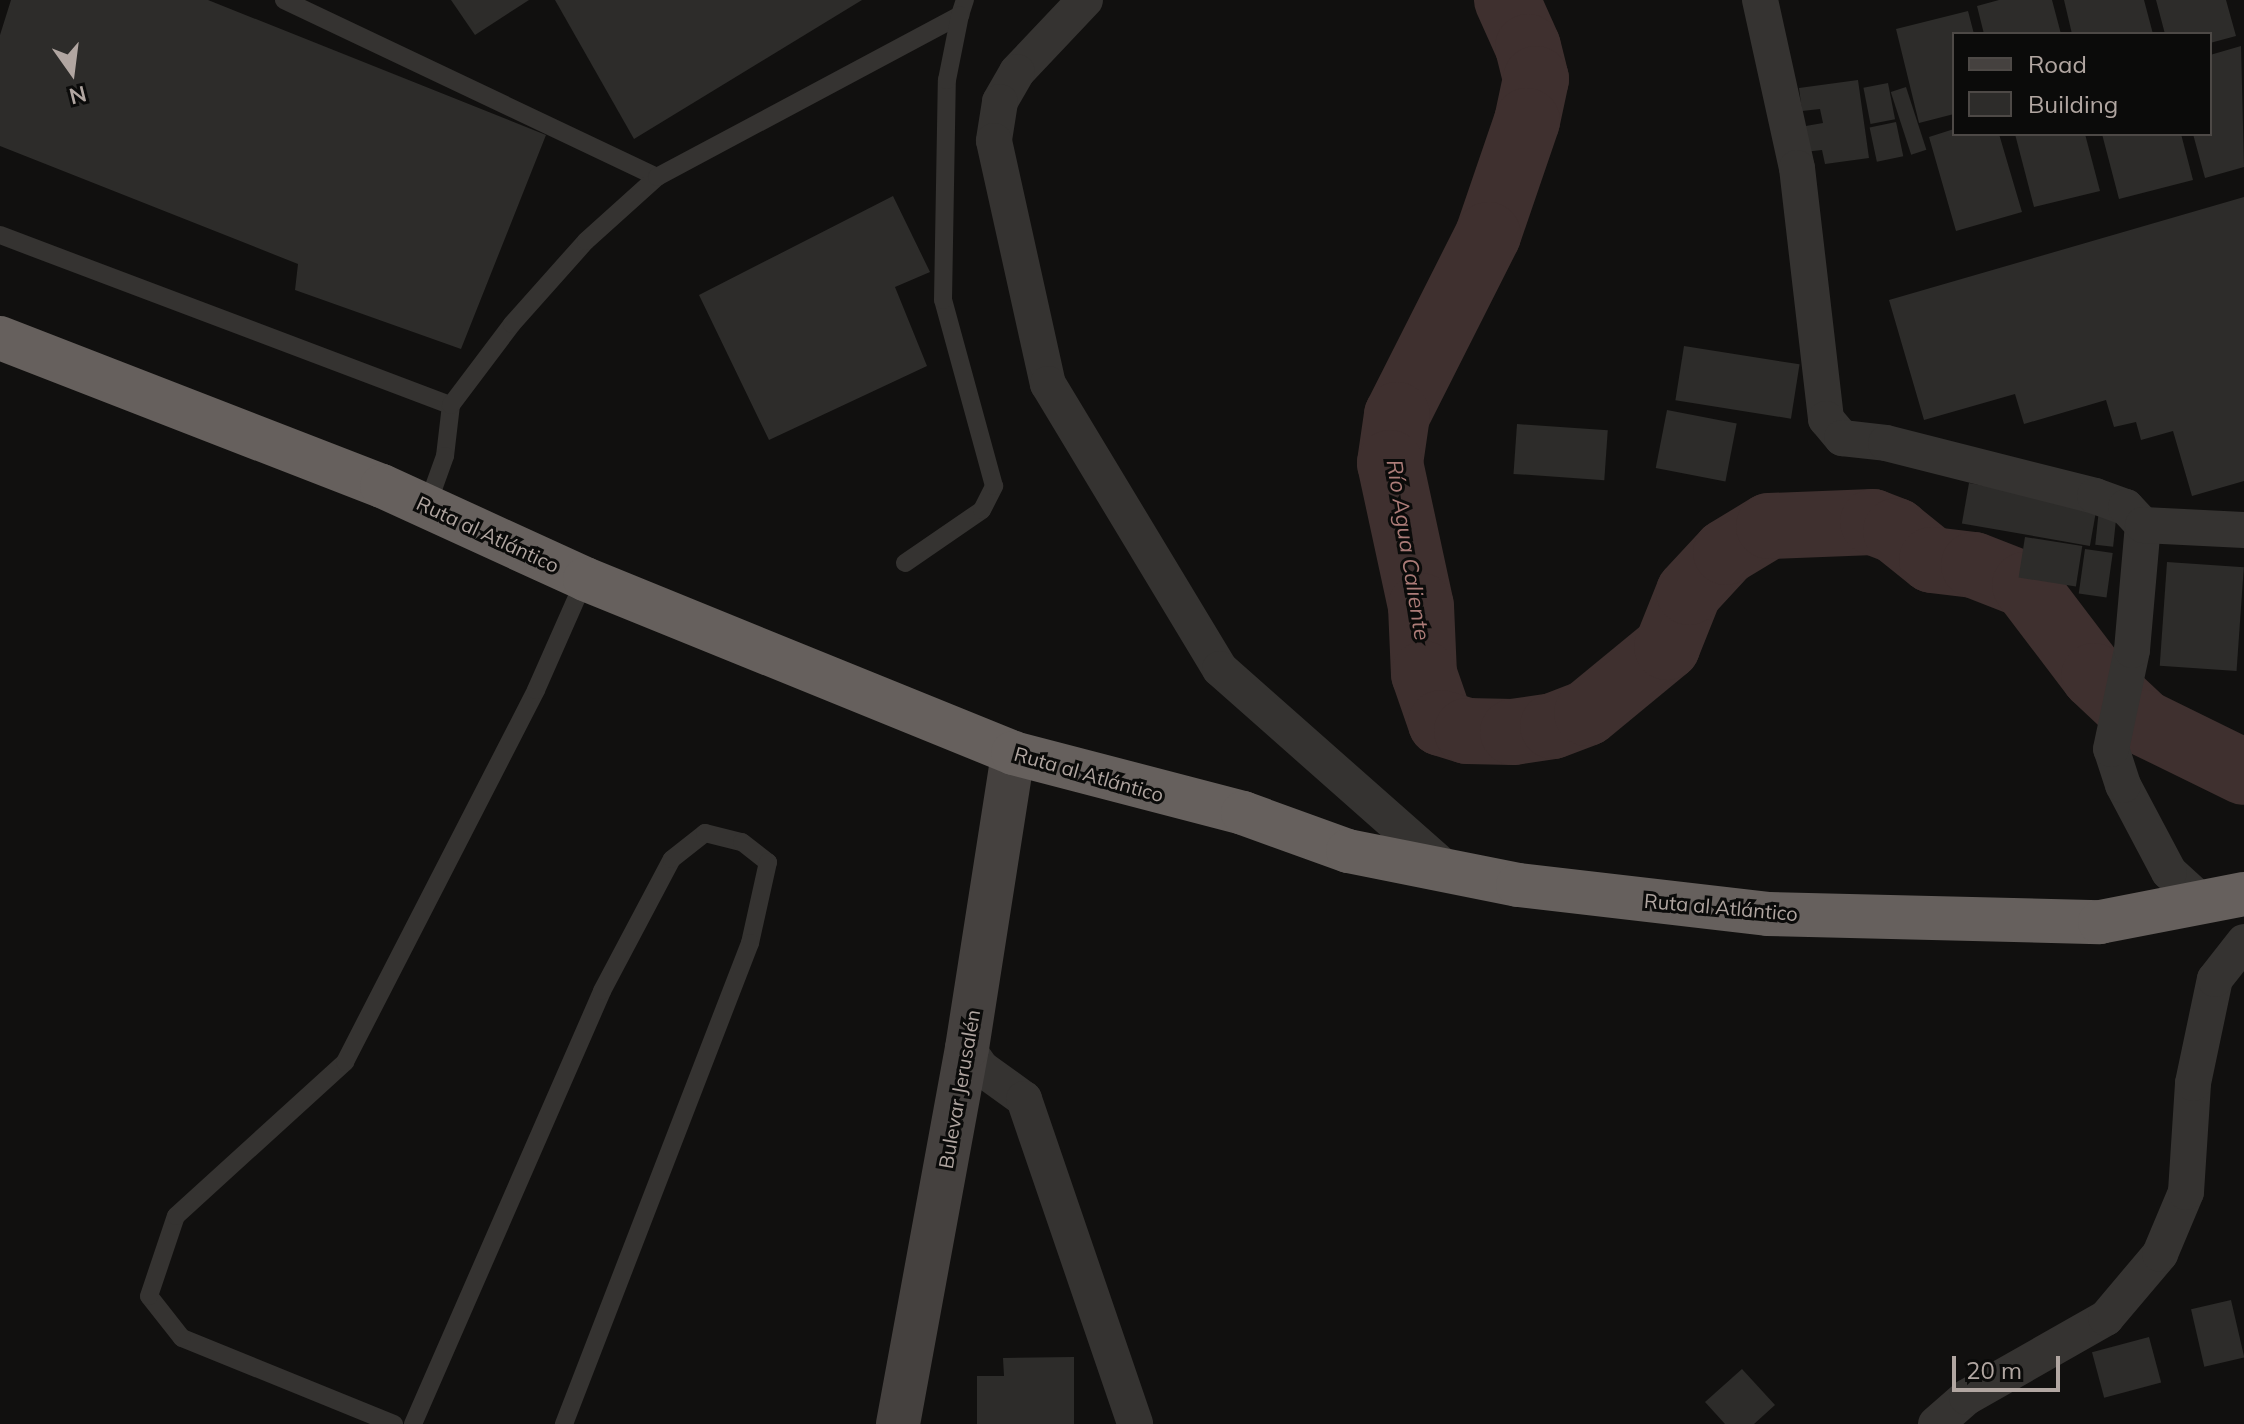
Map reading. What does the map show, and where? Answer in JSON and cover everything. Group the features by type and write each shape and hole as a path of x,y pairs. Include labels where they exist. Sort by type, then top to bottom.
{"highway":[{"name":"Ruta al Atlántico","path":"0,338 427,506 585,579 1013,753 1243,813 1348,851 1518,885 1767,914 2100,922 2224,898"}],"main road":[{"name":"Bulevar Jerusalén","path":"898,1424 967,1048 1013,753"}],"street":[{"path":"1085,0 1017,72 1000,102 994,141 1048,384 1220,669 1448,871"},
{"path":"1760,0 1797,168 1826,419 1842,438 1886,443 2095,496 2126,507 2143,525 2244,530"},
{"path":"2143,525 2132,650 2111,749 2123,785 2169,872 2224,898"},
{"path":"1936,1424 1967,1397 2106,1318 2160,1254 2186,1192 2193,1083 2215,979 2244,942"},
{"path":"967,1048 981,1068 1024,1099 1135,1424"}],"lane":[{"path":"284,0 657,177"},
{"path":"427,506 445,456 451,405 512,324 586,241 657,177 962,7"},
{"path":"905,563 982,510 994,486 943,300 947,80 962,7"},
{"path":"0,235 451,405"},
{"path":"394,1424 182,1338 149,1296 176,1216 345,1062 536,690 585,579"},
{"path":"413,1424 602,991 672,859 705,833 742,842 768,862 750,943 564,1424"}],"building":[{"path":"11,0 208,0 546,135 461,349 295,290 298,264 0,146 0,35"},
{"path":"451,0 529,0 475,35"},
{"path":"555,0 862,0 634,139"},
{"path":"1999,0 2052,0 2060,32 1984,32 1977,6"},
{"path":"2064,0 2144,0 2152,32 2072,32"},
{"path":"2156,0 2226,0 2236,36 2212,42 2212,32 2164,32"},
{"path":"1968,11 1973,32 1952,32 1952,115 1919,123 1896,29"},
{"path":"2241,46 2244,167 2205,178 2194,136 2212,136 2212,54"},
{"path":"1858,80 1869,158 1825,164 1822,150 1804,152 1800,127 1823,123 1820,109 1802,111 1799,88"},
{"path":"1888,83 1895,119 1871,124 1863,88"},
{"path":"1906,87 1926,150 1911,155 1891,92"},
{"path":"1896,122 1903,156 1877,162 1870,128"},
{"path":"1952,130 1952,136 2000,136 2022,212 1956,231 1929,137"},
{"path":"2016,136 2086,136 2100,191 2034,207"},
{"path":"2103,136 2182,136 2193,180 2119,199"},
{"path":"893,196 930,272 895,287 927,366 769,440 699,295"},
{"path":"2244,197 2244,481 2192,496 2173,431 2141,440 2136,422 2114,427 2106,400 2024,424 2015,394 1924,420 1889,300"},
{"path":"1684,346 1800,364 1791,419 1675,400"},
{"path":"1667,410 1737,424 1725,481 1656,468"},
{"path":"1517,424 1608,430 1604,480 1514,474"},
{"path":"1969,483 2097,506 2090,546 1962,523"},
{"path":"2099,509 2117,511 2113,547 2095,545"},
{"path":"2025,537 2082,546 2076,587 2019,577"},
{"path":"2085,549 2113,553 2106,597 2079,594"},
{"path":"2167,562 2244,567 2237,671 2160,666"},
{"path":"2231,1300 2244,1358 2204,1367 2191,1309"},
{"path":"2149,1337 2161,1382 2104,1398 2092,1352"},
{"path":"1074,1357 1074,1424 977,1424 977,1376 1004,1376 1003,1358"},
{"path":"1742,1369 1775,1405 1754,1424 1725,1424 1705,1402"}],"waterway":[{"name":"Río Agua Caliente","path":"1507,0 1528,47 1536,79 1527,121 1488,235 1397,415 1390,463 1421,606 1424,674 1441,723 1467,731 1513,732 1553,726 1587,713 1667,647 1689,592 1726,552 1769,526 1873,522 1896,531 1932,560 1974,565 2025,585 2094,676 2144,723 2244,772"}]}
